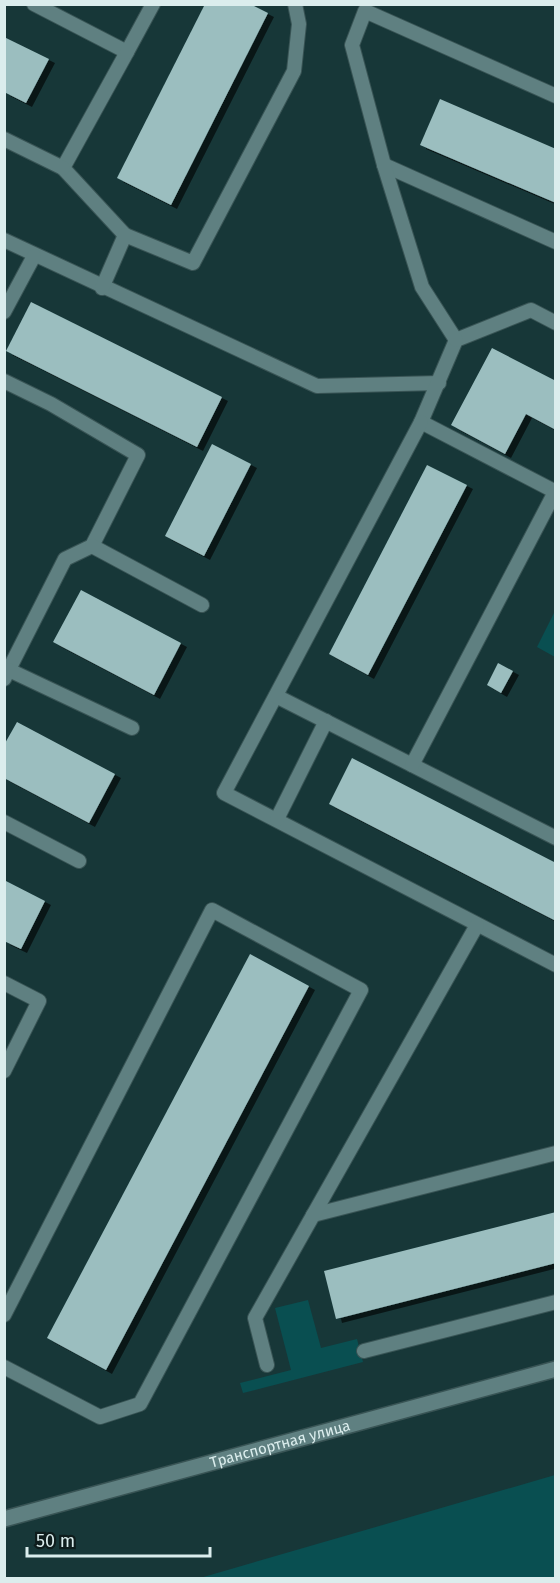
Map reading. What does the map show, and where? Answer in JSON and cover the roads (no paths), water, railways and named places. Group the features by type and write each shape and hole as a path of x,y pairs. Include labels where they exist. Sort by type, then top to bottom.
{"street":[{"name":"Транспортная улица","path":"4,1519 555,1369"}],"lane":[{"path":"33,4 127,52"},
{"path":"63,168 153,4"},
{"path":"4,139 63,168 125,235 193,263 294,71 299,24 295,4"},
{"path":"456,340 422,287 384,165 352,45 359,8 555,96"},
{"path":"384,165 555,242"},
{"path":"102,288 125,235"},
{"path":"4,240 317,387 439,383"},
{"path":"4,312 34,256"},
{"path":"555,323 531,310 456,340 421,422 224,793 555,965"},
{"path":"4,381 51,404 138,455 92,546 65,559 7,675 132,728"},
{"path":"412,765 555,492 421,422"},
{"path":"92,546 202,605"},
{"path":"276,696 555,838"},
{"path":"277,819 326,721"},
{"path":"4,822 79,861"},
{"path":"4,1315 212,910 361,990 140,1404 100,1417 4,1367"},
{"path":"267,1365 255,1318 477,925"},
{"path":"4,983 39,1001 4,1071"},
{"path":"313,1215 555,1153"},
{"path":"364,1351 555,1302"}]}
